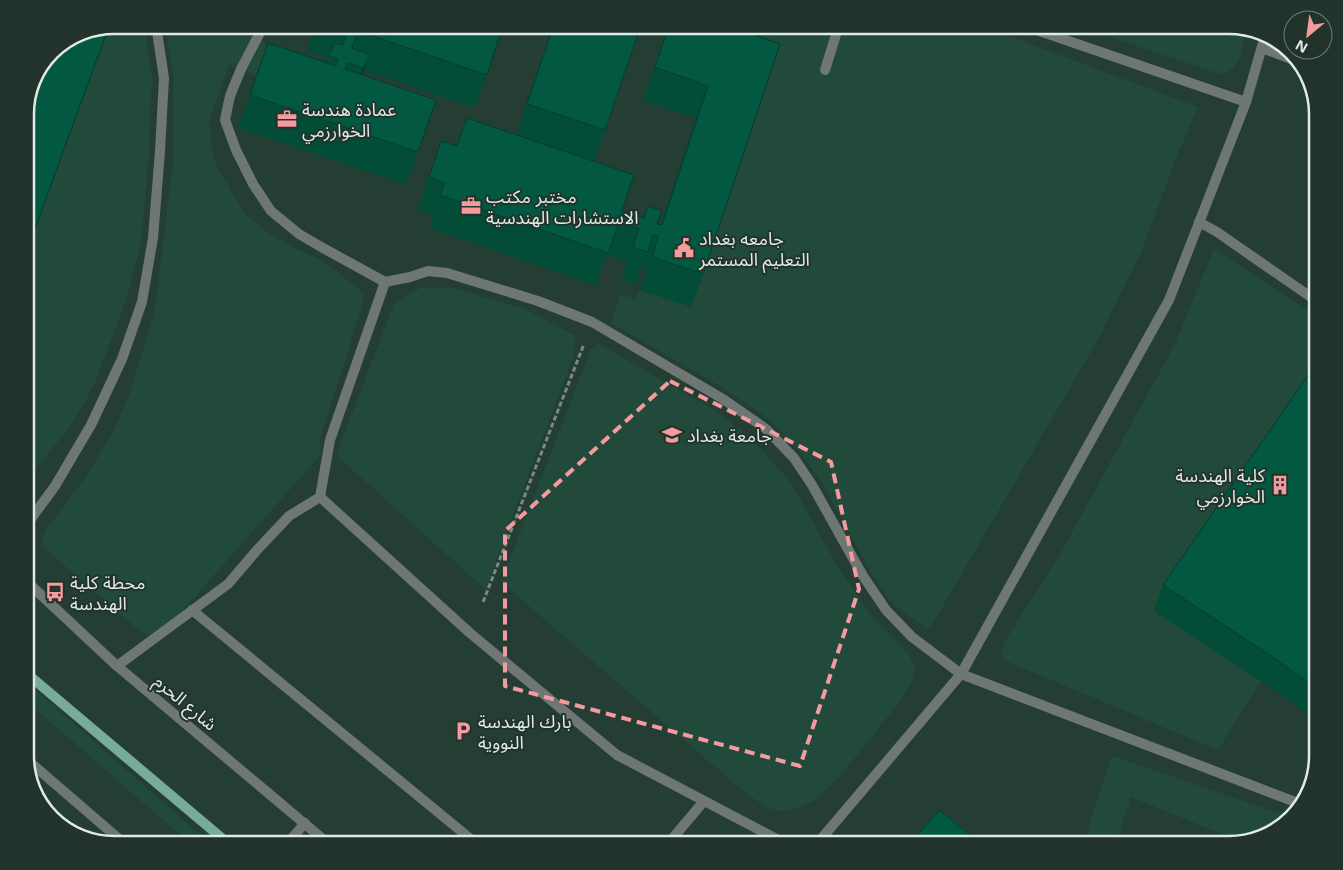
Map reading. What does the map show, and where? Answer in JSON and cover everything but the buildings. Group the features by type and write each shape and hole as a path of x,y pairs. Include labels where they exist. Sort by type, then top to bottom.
{"street":[{"path":"34,515 55,486 91,425 122,359 142,302 153,238 164,78 157,34"},
{"path":"259,34 241,69 230,96 226,120 236,150 253,184 271,211 299,234 385,282 428,271 447,273 538,301 592,322 723,399 766,429 794,458 812,485 863,576 886,610 912,637 961,674 1295,802"},
{"path":"825,70 836,34"},
{"path":"1048,34 1246,102"},
{"path":"824,836 961,674 1169,300 1246,102 1264,42"},
{"path":"1262,48 1285,57"},
{"path":"1199,222 1217,232 1309,296"},
{"path":"117,666 228,584 289,516 320,497 330,440 385,282"},
{"path":"320,497 470,633 617,756 771,836"},
{"name":"شارع الحرم","path":"34,588 117,666 320,836"},
{"path":"192,610 467,836"},
{"path":"35,766 116,836"},
{"path":"675,836 704,801"},
{"path":"294,836 305,823"}],"path":[{"path":"483,602 592,322"}],"highlighted area":[{"path":"670,381 831,462 859,589 800,766 505,686 505,531"}],"shaded area":[{"name":"جامعة بغداد","path":"104,34 1239,34 1250,36 1274,47 1283,55 1283,60 1289,61 1298,74 1307,93 1309,104 1309,766 1307,777 1296,801 1282,816 1269,825 1250,834 1239,836 104,836 93,834 69,823 54,809 45,796 36,777 34,761 34,109 36,93 67,50 88,38"},
{"path":"107,34 145,34 152,75 149,153 141,242 126,301 93,387 74,421 34,470 34,232"},
{"path":"166,34 264,34 260,41 269,45 259,77 229,65 209,121 213,153 218,169 244,212 264,230 290,246 319,259 364,294 363,303 319,443 323,452 168,627 151,635 142,633 41,545 45,531 85,478 112,434 129,396 155,310 174,153 173,76"},
{"path":"726,34 1003,34 1198,107 1175,161 1141,253 1099,338 929,630 894,606 873,576 822,483 802,454 771,421 728,391 611,323 621,294 635,299 640,290 691,306"},
{"path":"1101,34 1246,35 1240,56 1234,68 1223,75"},
{"path":"1214,249 1309,311 1309,387 1154,611 1261,681 1218,750 1004,660 1001,652 1005,641 1060,554 1174,346"},
{"path":"420,288 453,288 525,309 576,336 573,358 485,589 336,455 394,304"},
{"path":"599,344 716,411 751,438 792,484 836,564 872,616 908,653 915,668 912,682 901,700 841,775 814,801 792,810 778,811 764,806 742,790 501,582 591,349"},
{"path":"34,689 202,836 182,836 34,708"},
{"path":"1112,756 1284,814 1269,825 1250,834 1227,836 1131,797 1118,836 1086,836"}],"waterway":[{"path":"34,680 219,836"}],"place":[{"name":"عمادة هندسة الخوارزمي","path":"287,119"},
{"name":"مختبر مكتب الاستشارات الهندسية","path":"471,206"},
{"name":"جامعه بغداد التعليم المستمر","path":"684,248"},
{"name":"جامعة بغداد","path":"672,435"},
{"name":"كلية الهندسة الخوارزمي","path":"1280,485"},
{"name":"محطة كلية الهندسة","path":"55,592"},
{"name":"بارك الهندسة النووية","path":"463,731"}]}
